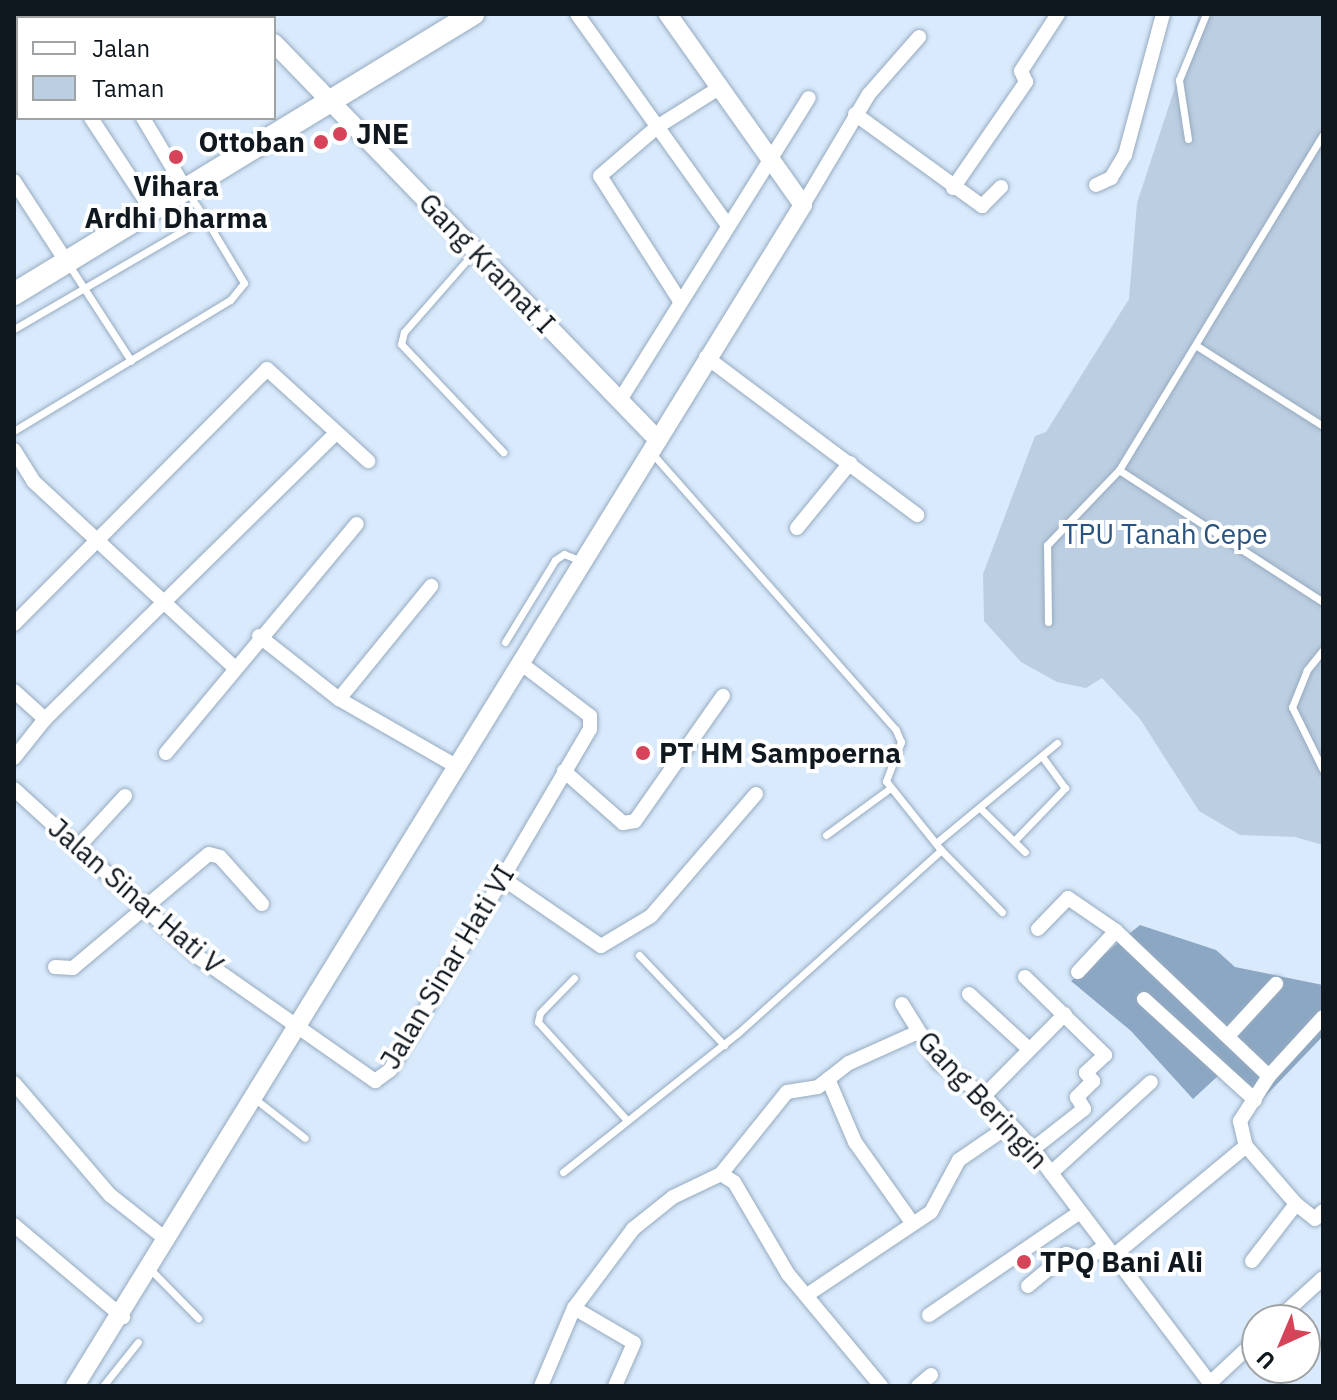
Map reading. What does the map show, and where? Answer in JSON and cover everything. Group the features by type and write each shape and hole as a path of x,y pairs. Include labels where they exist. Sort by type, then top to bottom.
{"main road":[{"path":"14,294 332,103 473,14"}],"street":[{"path":"577,14 727,224"},
{"path":"668,14 803,205"},
{"path":"953,188 1026,82 1021,71 1058,14"},
{"path":"1096,185 1111,178 1125,155 1163,14"},
{"path":"75,1386 123,1317 519,662 803,205 855,114 919,37"},
{"name":"Gang Kramat I","path":"276,45 642,423 654,445"},
{"path":"680,301 600,181 657,127 719,88"},
{"path":"620,400 767,158 809,98"},
{"path":"855,114 953,188 984,207 1001,187"},
{"path":"92,120 151,209"},
{"path":"144,120 186,190"},
{"path":"14,181 66,261"},
{"path":"706,357 917,515"},
{"path":"14,624 96,537 269,368 368,461"},
{"path":"14,758 45,719 336,433"},
{"path":"14,450 33,481 234,667"},
{"path":"797,528 850,463"},
{"path":"166,753 259,636 357,524"},
{"path":"339,699 402,613 431,586"},
{"path":"259,636 339,699 456,766"},
{"name":"Jalan Sinar Hati VI","path":"301,1025 375,1081 390,1070 590,729 590,716 519,662"},
{"path":"14,691 45,719"},
{"path":"564,771 623,823 635,821 723,696"},
{"name":"Jalan Sinar Hati V","path":"14,789 201,959 301,1025"},
{"path":"502,878 601,946 651,916 756,794"},
{"path":"79,846 125,796"},
{"path":"55,967 73,968 209,854 220,857 262,904"},
{"path":"1038,929 1068,898 1116,931 1269,1076"},
{"path":"1078,972 1116,931"},
{"path":"1025,977 1105,1055 1086,1073 1093,1081 1077,1097 1084,1109 1033,1149"},
{"path":"1228,1036 1276,984"},
{"path":"969,994 1028,1048"},
{"path":"1144,999 1255,1100"},
{"name":"Gang Beringin","path":"902,1004 916,1033 938,1062 984,1096 1033,1149 1211,1385"},
{"path":"984,1096 1028,1048 1065,1014"},
{"path":"1323,1017 1269,1076 1240,1121 1246,1146 1296,1204 1315,1219 1323,1211"},
{"path":"541,1386 574,1308 633,1229 673,1197 721,1174 787,1092 828,1079 916,1033"},
{"path":"828,1079 855,1142 913,1224"},
{"path":"1051,1173 1151,1082"},
{"path":"14,1083 110,1195 167,1240"},
{"path":"807,1295 913,1224 942,1199 945,1178 959,1160 1010,1125"},
{"path":"1028,1286 1066,1254 1085,1260 1109,1251 1246,1146"},
{"path":"721,1174 734,1182 807,1295 881,1386"},
{"path":"1252,1261 1296,1204"},
{"path":"929,1315 1080,1212"},
{"path":"14,1225 123,1317"},
{"path":"1295,1304 1323,1278"},
{"path":"574,1308 634,1343 615,1386"},
{"path":"1211,1385 1241,1355"},
{"path":"918,1386 931,1375"}],"lane":[{"path":"1188,139 1179,80 1206,14"},
{"path":"1048,622 1047,545 1119,470 1323,135"},
{"path":"14,431 230,300 244,283 186,190"},
{"path":"14,329 205,218"},
{"path":"475,251 404,332 401,344 503,452"},
{"path":"66,261 131,361"},
{"path":"1197,346 1323,426"},
{"path":"654,445 896,730 901,742 887,772 889,789 1002,912"},
{"path":"1119,470 1323,602"},
{"path":"505,642 555,560 564,554 582,561"},
{"path":"1323,650 1307,670 1292,707 1323,770"},
{"path":"563,1172 626,1119 724,1045 939,846 1057,743"},
{"path":"1014,841 1065,788 1042,756"},
{"path":"826,835 889,789"},
{"path":"982,810 1025,852"},
{"path":"639,955 724,1045"},
{"path":"574,978 538,1022 626,1119"},
{"path":"255,1099 305,1138"},
{"path":"150,1269 198,1318"},
{"path":"103,1386 138,1342"}],"green space":[{"name":"TPU Tanah Cepe","path":"1199,14 1323,14 1323,845 1295,837 1240,835 1199,811 1140,719 1102,678 1086,688 1057,682 1021,662 984,621 983,574 1035,436 1046,432 1129,299 1137,203"}],"shaded area":[{"path":"1140,925 1216,950 1235,967 1323,985 1323,1036 1255,1107 1219,1075 1193,1099 1131,1031 1071,981"}],"place":[{"name":"JNE","path":"340,134"},
{"name":"Ottoban","path":"321,142"},
{"name":"Vihara Ardhi Dharma","path":"176,157"},
{"name":"PT HM Sampoerna","path":"643,753"},
{"name":"TPQ Bani Ali","path":"1024,1262"}]}
